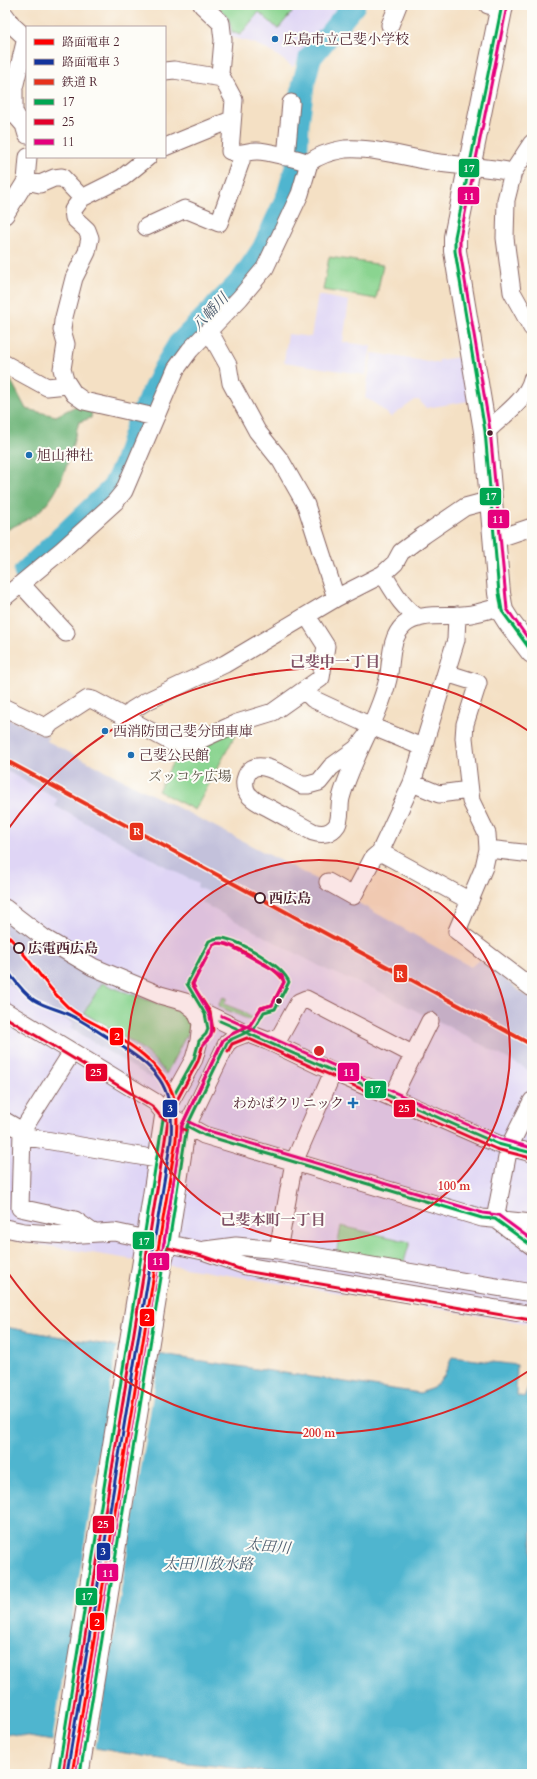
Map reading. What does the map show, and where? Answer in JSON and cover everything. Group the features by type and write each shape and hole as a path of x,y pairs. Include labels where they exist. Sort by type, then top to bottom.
{"main road":[{"path":"497,6 470,166 455,237 455,251 485,431 501,606 502,611 509,622 532,652"}],"street":[{"path":"202,5 221,23 224,40 220,74 234,100 230,151 242,154 258,151 296,160 314,158 345,149 378,152 434,162 513,172"},
{"path":"390,25 398,5"},
{"path":"5,15 8,21 26,38 9,88 14,111 24,125 26,132"},
{"path":"166,71 174,70 222,78"},
{"path":"5,597 22,585 62,550 115,502 124,491 146,416 176,368 207,332 240,298 265,268 300,194 290,103"},
{"path":"166,147 232,121"},
{"path":"532,143 513,172 506,200 505,238 510,287 513,296 532,328"},
{"path":"146,227 186,209 219,223 241,162 242,154"},
{"path":"5,215 26,181 28,158"},
{"path":"146,416 84,401 74,394 67,385 62,369 66,344 62,330 62,322 74,278 87,252 90,238 87,230 74,218 72,214 73,210 82,198 122,178 147,158"},
{"path":"26,181 40,184 54,178 62,177 82,198"},
{"path":"207,332 213,338 228,365 231,383 257,431 281,461 306,505 336,598"},
{"path":"5,364 47,387 67,385"},
{"path":"485,431 520,399 530,387 532,379"},
{"path":"128,718 132,710 145,702 218,668 336,598 383,574 395,563 401,552 424,535 465,507 491,500"},
{"path":"496,540 532,527"},
{"path":"383,574 407,609 419,618"},
{"path":"22,585 66,633"},
{"path":"368,732 356,749 331,767 319,782 302,785 271,768 260,766 255,768 247,776 245,787 247,792 254,800 313,832 324,834 329,832 337,825 341,799 384,695 394,638 405,624 419,618 482,612 501,606"},
{"path":"328,882 353,896 373,858 380,852 412,783 456,640 457,615"},
{"path":"5,708 47,728 51,723 88,700 93,700 182,748 237,723 273,712 321,678 326,646 307,616"},
{"path":"446,673 478,683 465,724 464,738 471,801 487,834 488,849 484,867 458,931 532,988"},
{"path":"304,690 313,699 368,732 422,747"},
{"path":"412,783 439,794 470,790"},
{"path":"488,849 532,854"},
{"path":"380,852 470,900"},
{"path":"5,908 44,938 93,967 160,995 176,998 247,1033 268,1041 333,1072 498,1144 532,1153"},
{"path":"268,1041 279,1038 301,1000 306,999 414,1055"},
{"path":"58,1774 164,1113 194,1059 199,1041 201,1023 198,1014 192,1007"},
{"path":"5,1011 155,1102 164,1113 204,1135 482,1218 532,1223"},
{"path":"392,1098 430,1021"},
{"path":"80,1774 187,1126 227,1043 232,1038 247,1033"},
{"path":"72,1052 22,1131 20,1208 75,1220 92,1232"},
{"path":"278,1250 294,1162 333,1072"},
{"path":"495,1219 508,1147 532,1101"},
{"path":"5,1121 22,1131 28,1137 157,1159"},
{"path":"5,1130 22,1131"},
{"path":"495,1219 532,1246"},
{"path":"5,1228 24,1232 67,1235 92,1232 114,1232 145,1239 167,1251 203,1251 236,1246 278,1250 532,1293"},
{"path":"203,1251 246,1266 532,1315"}],"shaded area":[{"name":"広島市立己斐小学校","path":"210,5 339,5 309,42 293,67 275,54 254,43 227,36"},
{"path":"318,295 349,301 343,342 371,346 366,375 284,362 288,334 311,337"},
{"path":"372,353 438,363 439,360 467,356 475,400 426,408 419,400 415,400 391,417 375,403 365,398"},
{"path":"5,717 48,737 47,741 325,884 471,967 479,960 532,1000 532,1072 427,1015 426,1016 374,989 327,970 202,903 208,892 197,887 198,884 55,806 57,799 5,770"},
{"path":"5,754 532,1048 532,1324 5,1239"},
{"path":"5,918 103,980 84,1013 145,1051 156,1060 166,1074 152,1079 70,1028 73,1024 5,982"}],"green space":[{"path":"216,5 298,5 278,29 259,12 240,35 232,32 228,17"},
{"path":"329,257 383,265 376,299 323,290"},
{"path":"5,373 8,375 26,409 56,416 76,406 92,408 91,418 79,422 66,468 50,500 34,516 5,531"},
{"name":"ズッコケ広場","path":"239,728 195,810 158,791 178,752"},
{"path":"102,983 185,1014 190,1028 166,1074 150,1055 140,1047 84,1013"},
{"path":"223,997 227,998 224,1004 244,1012 253,1020 220,1007 219,1004"},
{"path":"341,1226 410,1242 403,1265 336,1255"}],"water":[{"name":"太田川放水路","path":"5,1327 175,1357 420,1393 433,1388 444,1376 452,1357 517,1365 516,1395 524,1397 532,1378 532,1774 288,1774 179,1762 5,1733"}],"pier":[{"path":"117,1345 160,1352 95,1750 52,1743"}],"waterway":[{"name":"八幡川","path":"25,572 113,488 124,466 144,410 164,369 179,344 242,280 263,249 288,195 296,167 298,123 303,86 310,58 354,5"}],"tram line":[{"name":"2","path":"5,933 22,951 53,991 70,1009 133,1047 153,1064 162,1074 169,1086 174,1098 177,1113 176,1140 72,1774"},
{"name":"3","path":"5,968 22,989 34,1000 81,1021 127,1050 151,1069 160,1079 170,1104 171,1139 67,1773"}],"rail line":[{"name":"R","path":"5,760 532,1045"}],"transit line":[{"name":"17","path":"502,5 455,237 455,251 485,431 499,593 502,611 532,652"},
{"name":"11","path":"507,6 460,238 460,251 490,430 507,609 532,644"},
{"name":"17","path":"58,1774 164,1113 194,1059 199,1041 206,1034 208,1029 205,1014 187,984 209,941 218,938 225,938 243,945 271,962 279,969 289,982 275,1009 264,1012 254,1029 232,1039 227,1043 187,1126 169,1243 164,1259 80,1774"},
{"name":"11","path":"75,1773 159,1258 164,1242 182,1125 223,1040 250,1025 261,1008 272,1005 284,982 282,976 227,944 216,943 213,945 193,984 209,1014 211,1021 211,1036 203,1045"},
{"name":"25","path":"63,1774 169,1115 198,1061 203,1044 210,1037 213,1030 210,1012 192,984 213,945 224,944 239,949 258,959 281,977 284,982 272,1005 261,1008 250,1025 223,1040 182,1125 164,1242 159,1258 75,1773"},
{"name":"11","path":"222,1016 500,1139 532,1148"},
{"name":"25","path":"5,1017 152,1106 161,1117 185,1130"},
{"name":"17","path":"220,1021 498,1144 532,1153"},
{"name":"25","path":"228,1051 232,1044 247,1038 496,1149 531,1158"},
{"name":"11","path":"189,1122 206,1130 483,1213 498,1215 532,1240"},
{"name":"17","path":"187,1126 204,1135 482,1218 495,1219 532,1246"},
{"name":"25","path":"168,1248 202,1256 245,1271 531,1320"}],"place":[{"name":"広島市立己斐小学校","path":"275,39"},
{"name":"旭山神社","path":"29,455"},
{"name":"西消防団己斐分団車庫","path":"105,731"},
{"name":"己斐公民館","path":"131,755"},
{"name":"西広島","path":"260,898"},
{"name":"広電西広島","path":"19,948"},
{"name":"わかばクリニック","path":"353,1103"}],"district":[{"name":"己斐中一丁目","path":"335,662"},
{"name":"己斐本町一丁目","path":"273,1220"}],"water label":[{"name":"太田川","path":"268,1546"}]}
